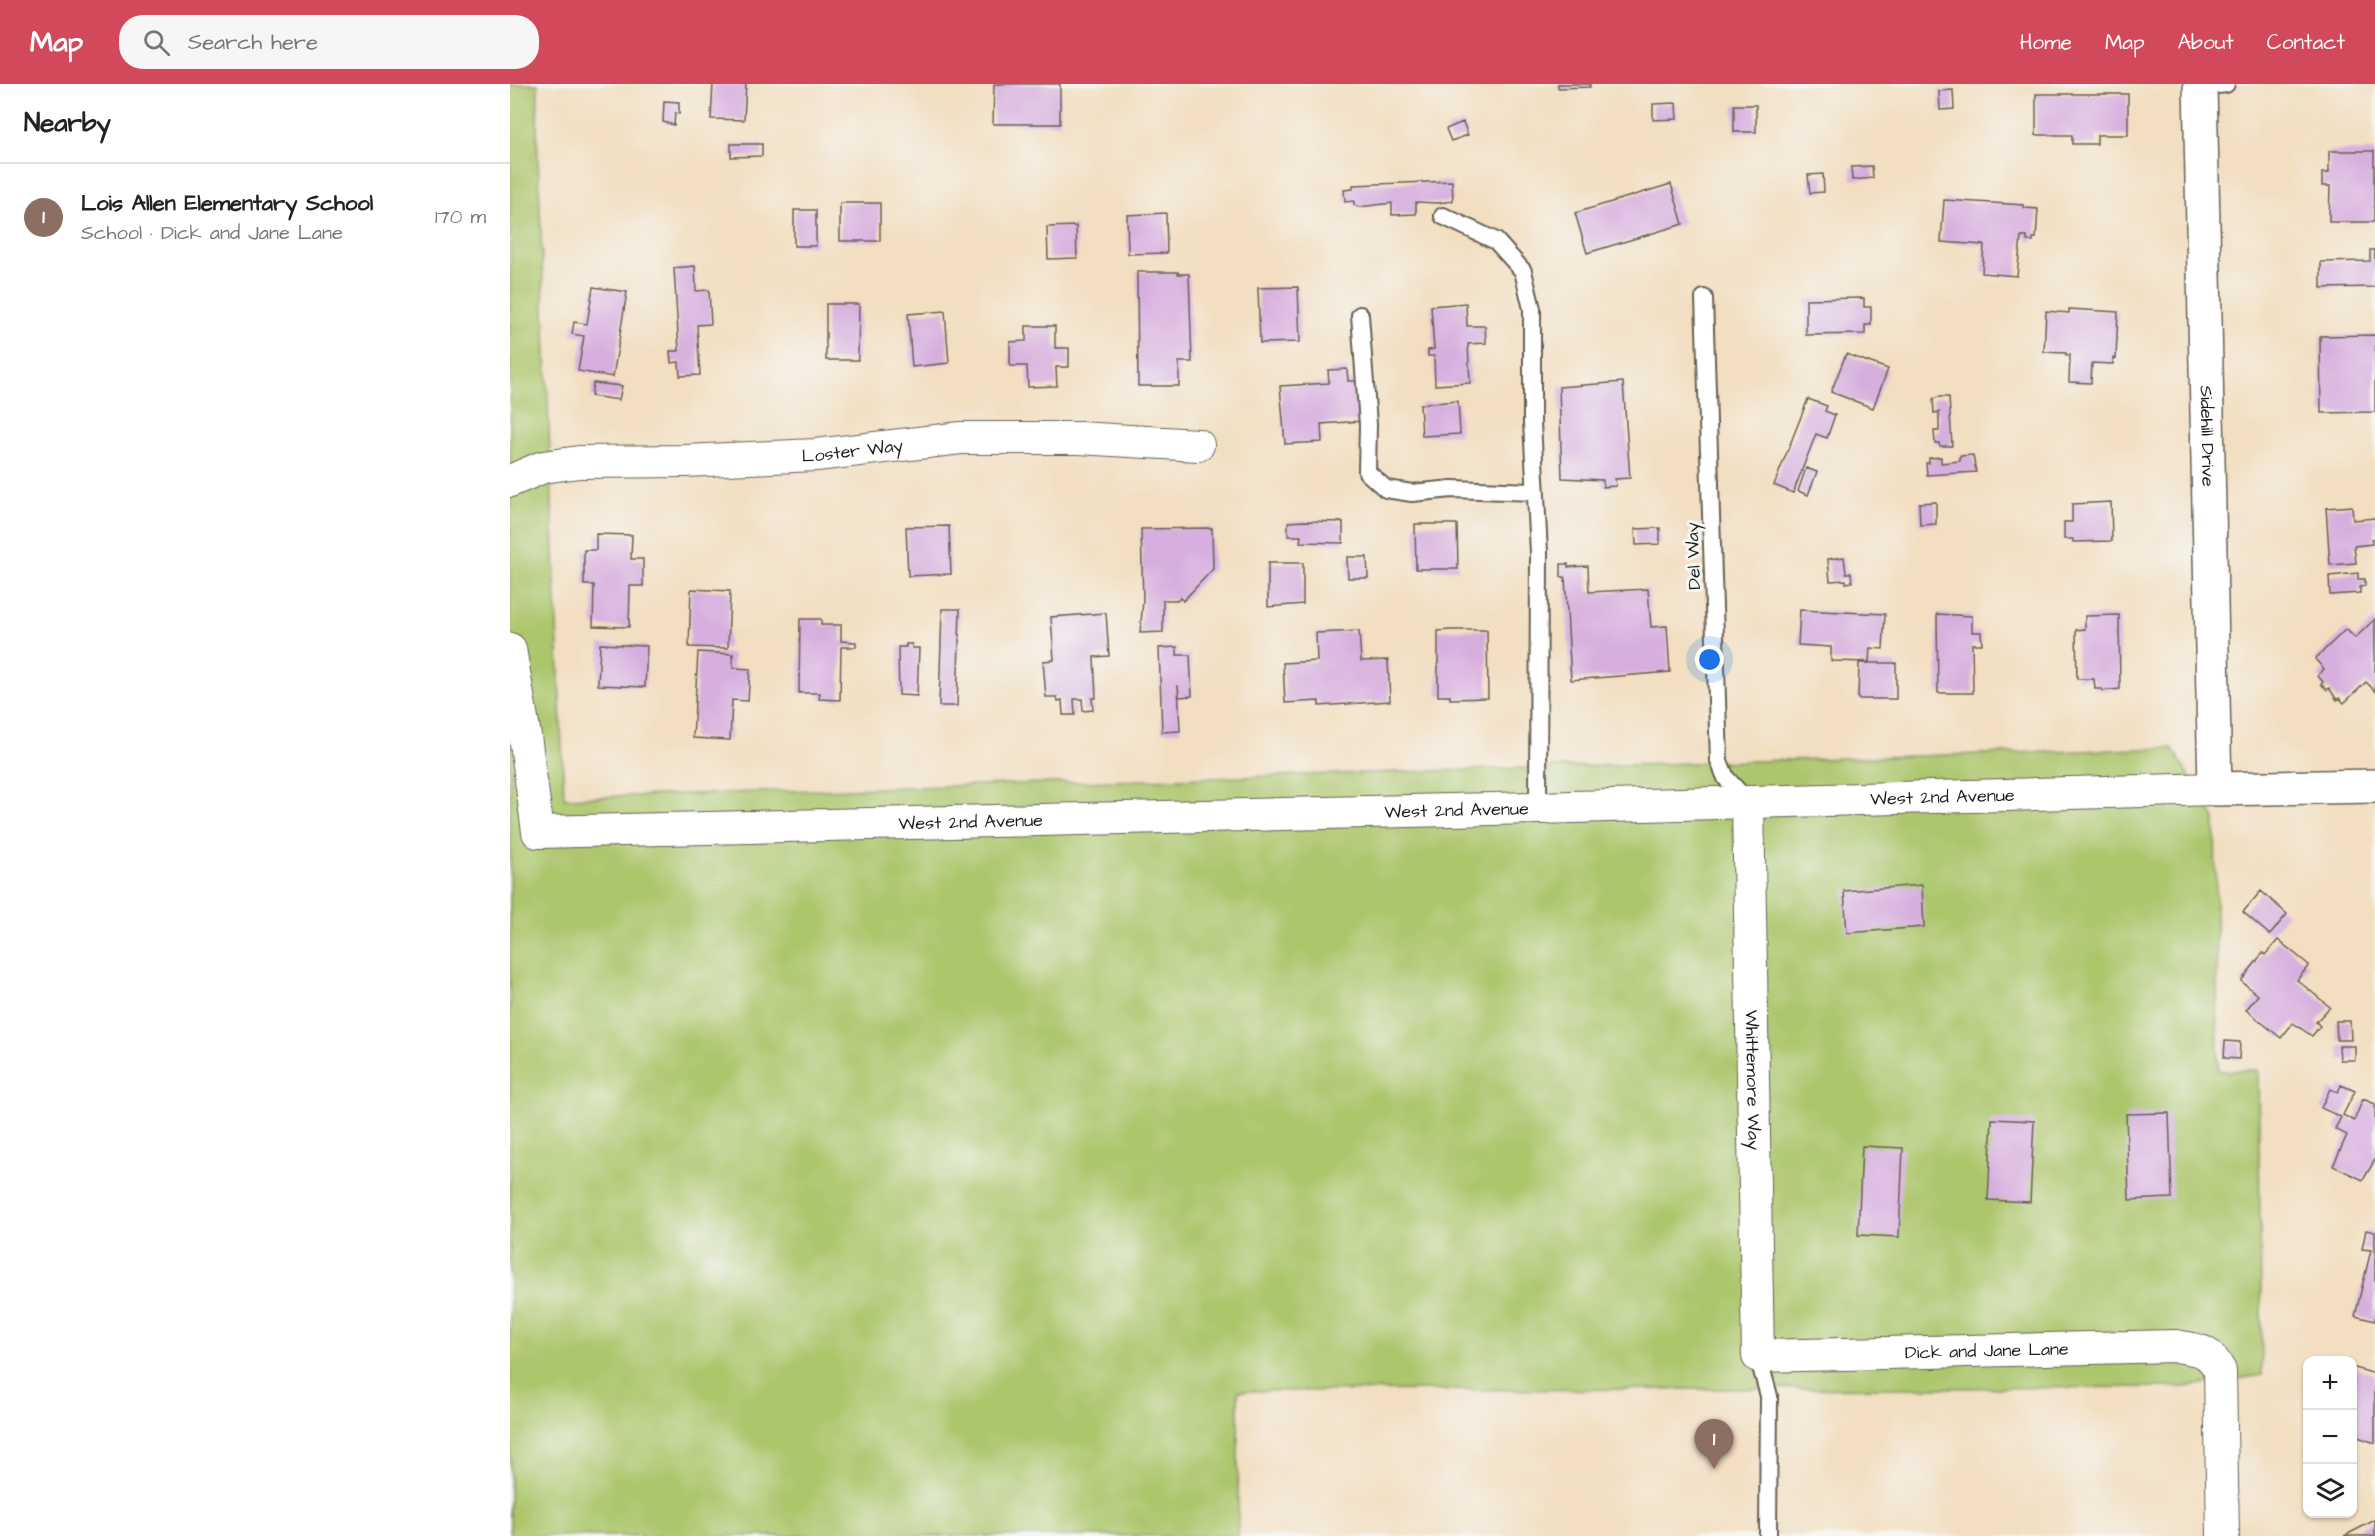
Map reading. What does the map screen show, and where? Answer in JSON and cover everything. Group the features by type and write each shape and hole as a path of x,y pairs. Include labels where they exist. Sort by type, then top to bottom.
{"street":[{"name":"Sidehill Drive","path":"2209,85 2215,789"},
{"name":"Loster Way","path":"510,481 543,467 579,462 685,461 804,456 961,438 1080,438 1198,445"},
{"name":"West 2nd Avenue","path":"510,649 538,831 2375,786"},
{"name":"Whittemore Way","path":"1748,802 1758,1356"},
{"name":"Dick and Jane Lane","path":"1758,1356 2176,1346 2200,1350 2213,1357 2220,1371 2223,1536"}],"lane":[{"path":"1443,216 1496,241 1523,271 1532,309 1532,423 1539,552 1538,808"},
{"name":"Del Way","path":"1704,298 1719,761 1726,778 1748,802"},
{"path":"1360,315 1368,425 1367,472 1386,489 1412,493 1452,489 1536,492"},
{"path":"1758,1356 1769,1396 1768,1536"}],"green space":[{"path":"510,84 538,84 537,134 564,798 2172,748 2215,819 2218,1071 2258,1070 2262,1375 2183,1387 1238,1391 1238,1536 510,1536"}],"building":[{"path":"713,84 746,84 744,120 711,119"},
{"path":"994,84 1060,84 1060,124 993,124"},
{"path":"1558,84 1590,84 1590,87 1558,88"},
{"path":"1953,90 1954,109 1940,110 1939,91"},
{"path":"2036,94 2128,94 2128,135 2097,135 2097,144 2072,144 2072,135 2036,135"},
{"path":"664,101 679,102 679,114 675,113 674,125 663,122"},
{"path":"1676,103 1677,119 1653,120 1653,104"},
{"path":"1734,105 1756,105 1756,132 1734,132"},
{"path":"1463,122 1468,135 1451,141 1446,129"},
{"path":"731,144 762,144 762,156 731,157"},
{"path":"2329,151 2374,151 2374,222 2329,222 2330,186 2322,186 2322,173 2329,173"},
{"path":"1872,166 1873,178 1852,180 1851,167"},
{"path":"1823,174 1824,192 1810,193 1808,175"},
{"path":"1452,181 1453,201 1416,202 1416,214 1392,215 1392,203 1359,207 1354,205 1354,201 1345,202 1344,190 1353,189 1353,185"},
{"path":"1671,184 1683,224 1587,253 1575,213"},
{"path":"1944,200 2024,205 2024,208 2038,209 2036,238 2033,238 2033,241 2027,241 2027,237 2021,237 2017,276 1982,273 1984,245 1941,242"},
{"path":"840,203 880,203 880,241 840,241"},
{"path":"794,210 816,210 816,246 794,246"},
{"path":"1166,213 1167,253 1128,254 1127,215"},
{"path":"1076,226 1077,258 1048,259 1047,227"},
{"path":"2370,250 2375,250 2375,287 2321,288 2321,262 2370,261"},
{"path":"695,266 696,291 709,290 711,324 697,325 700,375 680,376 679,362 671,363 670,351 679,351 674,268"},
{"path":"1137,272 1189,274 1192,362 1179,362 1179,386 1138,386"},
{"path":"593,287 627,292 613,377 578,371 584,336 572,334 574,322 587,324"},
{"path":"1298,287 1300,342 1260,343 1258,288"},
{"path":"1864,298 1864,307 1871,307 1871,325 1865,325 1865,334 1806,335 1806,299"},
{"path":"1466,303 1467,326 1485,326 1486,343 1468,344 1470,383 1435,385 1434,356 1428,356 1428,350 1434,349 1431,306"},
{"path":"826,304 859,304 858,360 826,360"},
{"path":"2069,309 2118,312 2116,359 2113,358 2113,364 2092,363 2091,383 2069,382 2070,355 2044,352 2046,311 2069,313"},
{"path":"945,311 949,363 912,367 908,314"},
{"path":"1026,326 1055,326 1055,348 1069,348 1069,367 1056,367 1057,386 1028,387 1027,366 1010,366 1010,342 1026,341"},
{"path":"2375,335 2375,412 2321,413 2320,336"},
{"path":"1846,354 1888,369 1873,408 1831,392"},
{"path":"1347,369 1348,381 1359,381 1362,421 1321,424 1322,442 1285,444 1280,386 1329,383 1328,370"},
{"path":"1623,382 1630,478 1615,479 1616,486 1603,487 1603,480 1562,478 1559,387"},
{"path":"593,383 622,386 619,400 591,396"},
{"path":"1949,397 1952,446 1940,446 1939,443 1935,443 1934,431 1939,431 1939,412 1934,413 1933,399"},
{"path":"1808,399 1827,406 1825,411 1835,415 1827,438 1816,434 1793,493 1774,485"},
{"path":"1458,401 1460,434 1422,436 1420,404"},
{"path":"1973,455 1976,472 1927,475 1926,463 1929,463 1929,458 1941,457 1941,463 1960,461 1960,456"},
{"path":"1806,468 1817,472 1808,495 1798,491"},
{"path":"1936,502 1936,524 1920,525 1919,503"},
{"path":"2111,502 2112,541 2073,542 2073,539 2064,539 2064,522 2072,522 2072,504"},
{"path":"2352,506 2353,520 2375,518 2375,538 2371,539 2372,544 2354,546 2356,563 2330,565 2326,508"},
{"path":"1288,522 1343,522 1343,543 1300,542 1301,536 1288,536"},
{"path":"1415,524 1457,524 1458,569 1416,569"},
{"path":"949,526 951,574 908,576 906,527"},
{"path":"1212,528 1213,569 1183,601 1180,597 1179,600 1163,600 1163,632 1140,633 1143,601 1141,529"},
{"path":"1660,528 1660,544 1636,545 1635,529"},
{"path":"596,534 632,535 631,559 643,559 643,586 630,586 629,627 593,626 594,585 584,585 584,550 596,550"},
{"path":"1347,557 1367,557 1368,578 1348,578"},
{"path":"1844,557 1846,573 1851,573 1852,582 1830,581 1828,559"},
{"path":"1268,563 1303,563 1303,604 1268,607"},
{"path":"1561,564 1568,564 1568,567 1588,566 1589,592 1648,589 1651,627 1667,626 1670,672 1571,680 1565,577 1561,577"},
{"path":"2358,573 2358,579 2365,579 2365,586 2360,587 2360,593 2330,595 2329,576"},
{"path":"691,589 730,591 728,648 689,647"},
{"path":"942,609 960,609 957,706 939,706"},
{"path":"1800,610 1885,614 1883,649 1870,648 1869,662 1831,661 1831,647 1798,645"},
{"path":"1106,613 1109,656 1094,657 1096,698 1092,698 1093,710 1083,711 1082,699 1074,699 1075,715 1063,715 1062,700 1058,701 1057,697 1046,697 1043,661 1054,660 1051,617"},
{"path":"1937,614 1972,616 1972,632 1981,632 1982,644 1972,644 1973,693 1938,693"},
{"path":"2119,615 2120,689 2102,691 2102,689 2095,689 2094,679 2077,679 2076,630 2085,629 2085,616"},
{"path":"800,619 821,619 821,625 841,625 841,641 856,642 856,647 841,647 840,700 819,699 820,693 799,693"},
{"path":"2375,619 2375,691 2366,682 2344,703 2339,698 2337,700 2329,688 2327,690 2321,684 2323,682 2318,676 2324,669 2315,659 2346,629 2355,638"},
{"path":"1487,630 1488,698 1450,699 1450,696 1438,696 1438,631"},
{"path":"1359,631 1361,661 1388,660 1390,701 1319,706 1319,701 1285,703 1283,663 1317,661 1316,633"},
{"path":"600,644 647,646 645,687 598,685"},
{"path":"906,644 912,644 912,648 919,648 917,696 899,695 898,647 906,647"},
{"path":"1177,647 1177,655 1190,655 1192,696 1179,697 1178,685 1180,731 1162,732 1159,648"},
{"path":"698,652 733,654 733,668 750,669 748,701 732,700 730,740 693,738"},
{"path":"1859,663 1896,663 1896,699 1858,699"},
{"path":"1922,885 1924,927 1847,933 1844,891"},
{"path":"2261,891 2287,914 2270,935 2243,912"},
{"path":"2278,940 2309,965 2297,980 2330,1007 2316,1022 2320,1026 2312,1036 2293,1023 2281,1038 2246,1010 2258,995 2241,981 2263,953 2265,955"},
{"path":"2336,1021 2350,1021 2351,1040 2337,1040"},
{"path":"2225,1041 2240,1042 2239,1059 2224,1058"},
{"path":"2339,1046 2355,1046 2355,1060 2340,1060"},
{"path":"2341,1085 2355,1091 2343,1115 2354,1121 2363,1099 2375,1104 2375,1160 2363,1180 2333,1166 2347,1135 2335,1129 2341,1117 2321,1108 2330,1089 2338,1092"},
{"path":"2169,1113 2172,1198 2129,1200 2126,1114"},
{"path":"1992,1119 2034,1121 2030,1202 1988,1200"},
{"path":"1862,1146 1903,1148 1899,1237 1858,1235"},
{"path":"2366,1230 2375,1232 2375,1321 2355,1316 2371,1250 2362,1249"},
{"path":"2357,1369 2375,1374 2375,1443 2357,1437"},
{"path":"2375,1520 2375,1536 2344,1536"}],"place":[{"name":"Lois Allen Elementary School","path":"1714,1469"}]}
